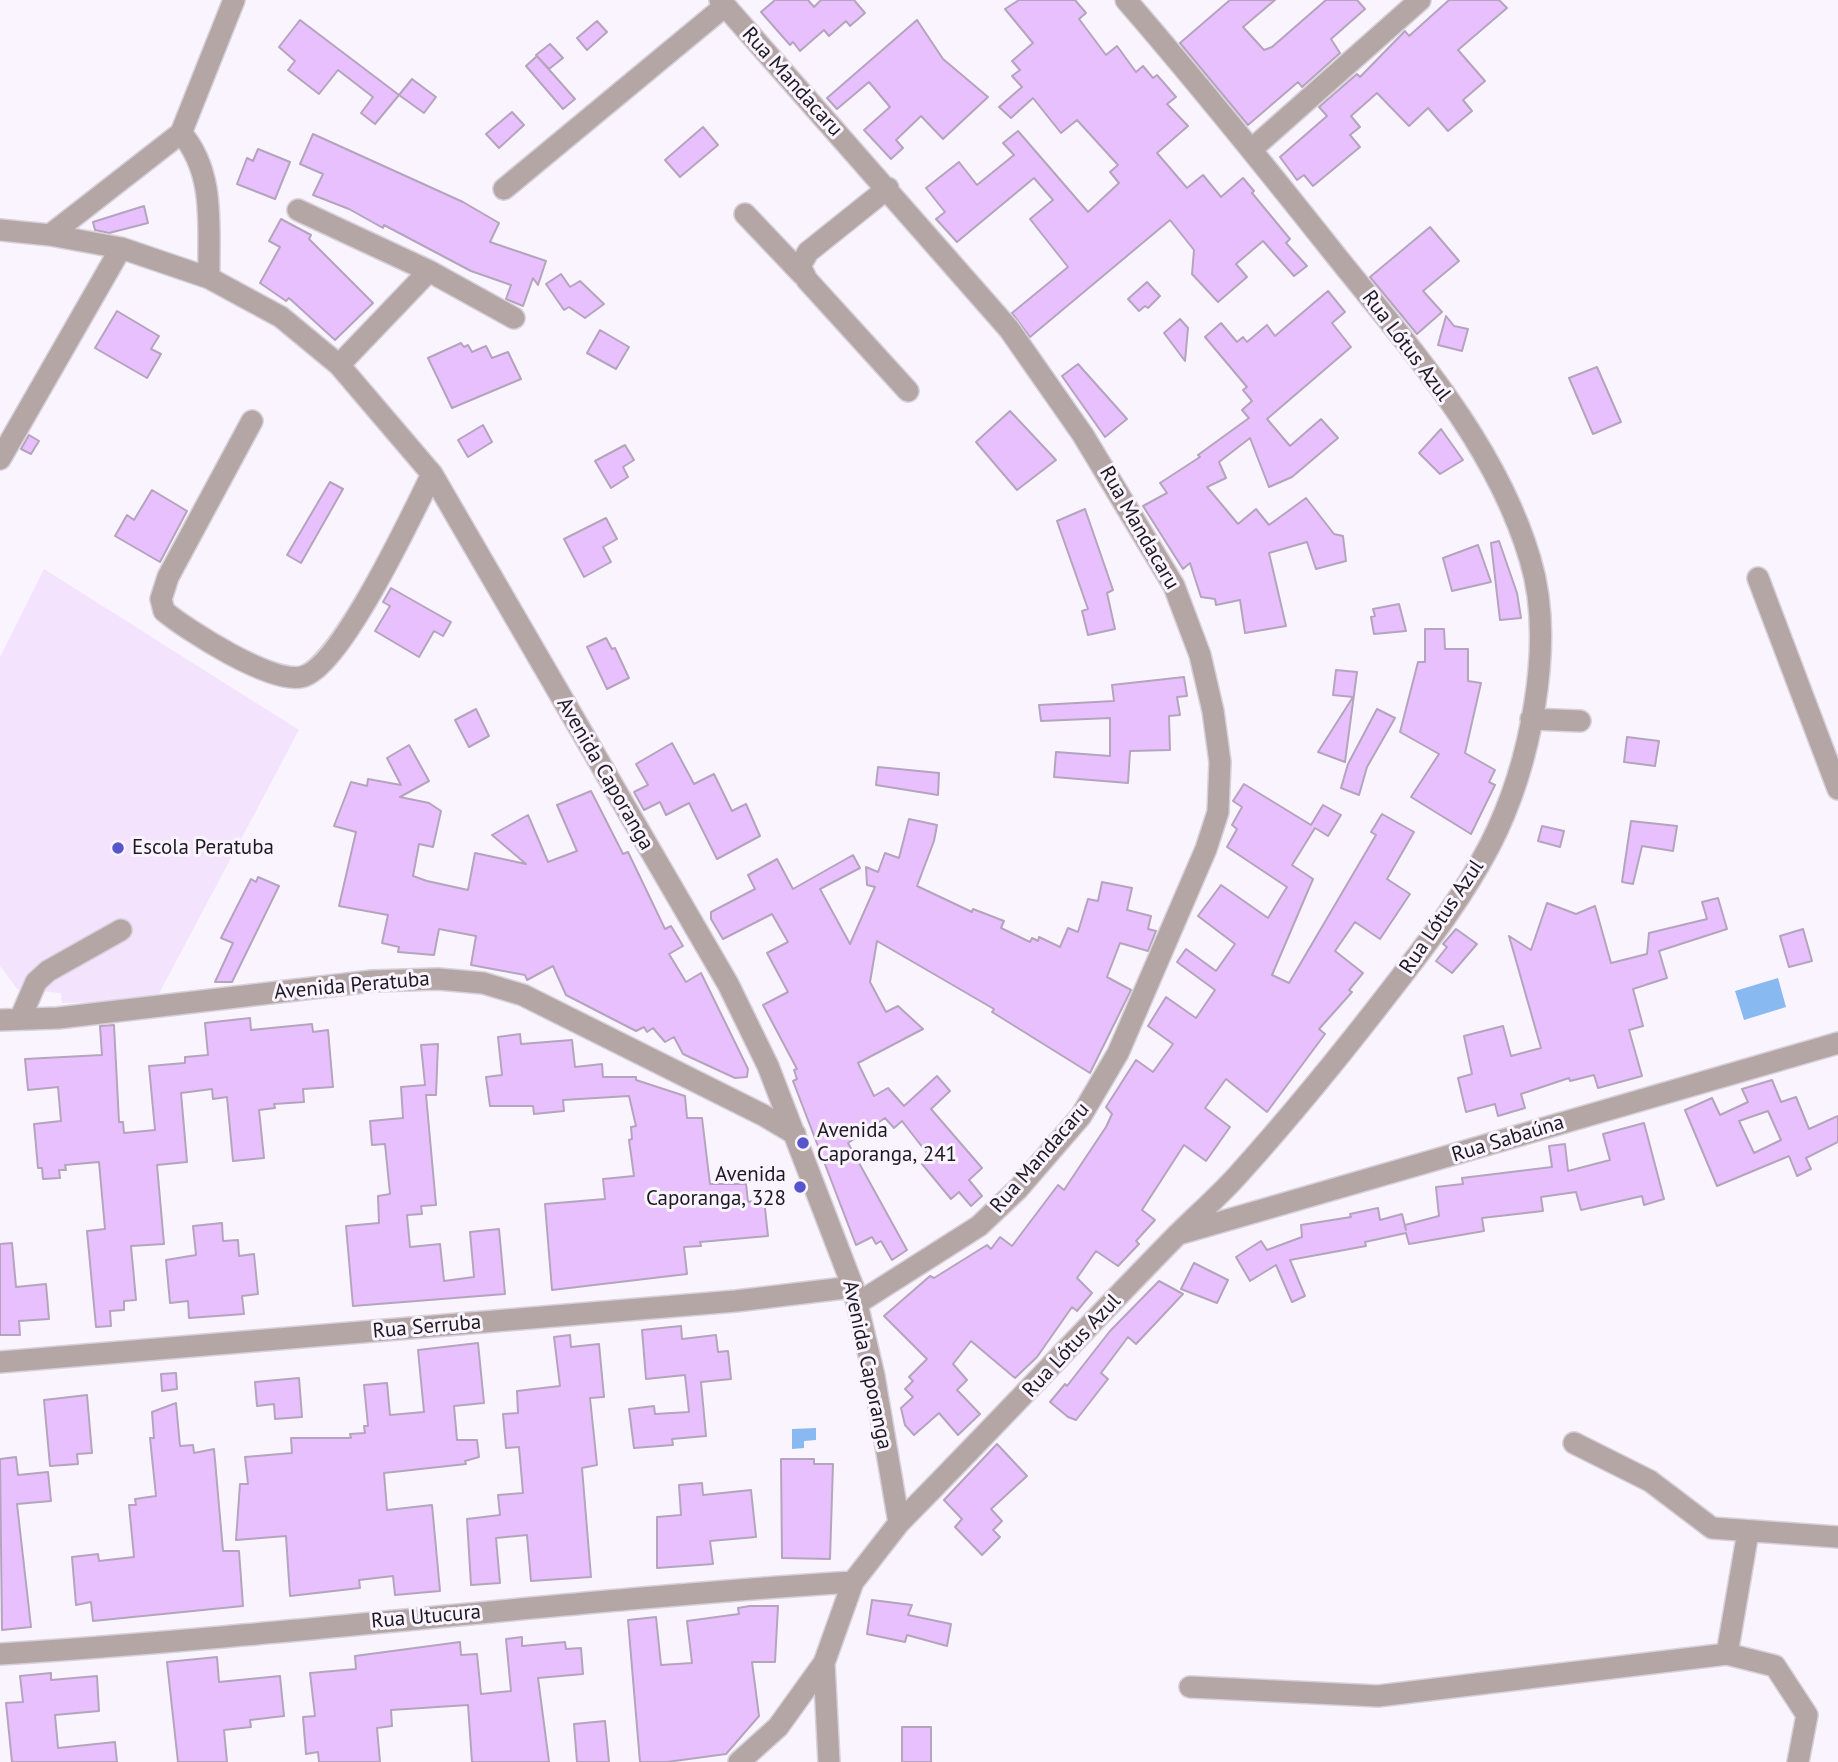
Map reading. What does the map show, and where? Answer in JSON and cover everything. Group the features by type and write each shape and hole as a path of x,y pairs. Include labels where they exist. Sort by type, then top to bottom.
{"street":[{"path":"50,235 181,133 234,0"},
{"name":"Rua Lótus Azul","path":"829,1762 824,1664 853,1582 899,1522 1036,1385 1177,1235 1234,1179 1355,1037 1457,900 1497,830 1516,781 1531,719 1540,658 1540,598 1531,560 1513,512 1485,456 1435,383 1252,149 1126,0"},
{"path":"1252,149 1420,0"},
{"path":"504,189 722,3"},
{"name":"Rua Mandacaru","path":"722,3 888,188 1009,329 1083,435 1148,538 1174,586 1200,655 1213,711 1220,762 1217,812 1206,849 1118,1054 1081,1115 1018,1189 979,1226 855,1295"},
{"path":"181,133 199,158 206,179 209,278"},
{"path":"802,274 802,259 808,252 888,188"},
{"path":"298,210 429,271 514,318"},
{"path":"745,214 908,391"},
{"name":"Avenida Caporanga","path":"0,230 50,235 121,248 209,278 281,317 339,365 432,474 728,984 768,1066 855,1295 899,1522"},
{"path":"0,459 121,248"},
{"path":"339,365 429,271"},
{"path":"252,421 168,577 161,599 164,611 181,624 263,669 282,676 301,677 313,672 342,639 399,542 432,474"},
{"path":"1758,578 1838,789"},
{"path":"1531,719 1580,721"},
{"path":"10,1020 36,982 48,971 121,930"},
{"name":"Avenida Peratuba","path":"10,1020 58,1018 372,981 438,979 483,983 523,995 563,1014 763,1115 795,1134"},
{"name":"Rua Sabaúna","path":"1177,1235 1838,1043"},
{"name":"Rua Serruba","path":"0,1362 736,1301 855,1295"},
{"path":"1574,1443 1650,1481 1712,1528 1838,1537"},
{"path":"1727,1654 1748,1532"},
{"name":"Rua Utucura","path":"0,1654 134,1646 669,1595 853,1582"},
{"path":"1190,1687 1378,1696 1727,1654 1775,1666 1807,1715 1798,1762"},
{"path":"739,1762 778,1727 824,1664"}],"shaded area":[{"name":"Escola Peratuba","path":"44,569 299,730 155,1001 62,1003 61,993 17,989 0,966 0,657"}],"water":[{"path":"1778,978 1786,1007 1744,1020 1735,991"},
{"path":"816,1428 816,1440 804,1441 804,1448 792,1449 792,1429"}],"building":[{"path":"775,0 808,0 814,7 821,0 854,0 865,13 850,26 846,21 829,36 824,30 800,51 793,42 790,45 761,12"},
{"path":"1019,0 1075,0 1086,13 1079,19 1106,55 1117,46 1136,72 1143,66 1153,78 1157,75 1176,97 1167,104 1188,126 1157,153 1187,188 1203,175 1221,197 1243,178 1290,239 1286,243 1307,266 1294,276 1263,241 1236,264 1247,277 1218,302 1192,274 1194,250 1170,220 1030,337 1012,313 1068,267 1030,219 1053,200 1034,178 957,242 936,219 945,212 926,188 959,162 977,185 1014,155 1003,143 1018,131 1088,212 1119,183 1110,172 1118,165 1077,120 1061,133 1033,98 1011,118 999,107 1022,87 1012,76 1020,70 1012,61 1033,43 1005,9"},
{"path":"1230,0 1275,0 1243,27 1264,50 1272,47 1326,0 1357,0 1365,9 1331,39 1340,53 1302,87 1298,82 1248,125 1180,43"},
{"path":"1449,0 1499,0 1507,8 1458,50 1485,81 1463,100 1472,111 1448,131 1428,108 1409,126 1377,93 1351,116 1360,127 1350,135 1360,147 1313,186 1304,175 1297,180 1280,157 1327,116 1319,107 1357,74 1360,77 1405,31 1409,36"},
{"path":"300,20 399,95 375,124 361,113 373,97 338,70 319,94 288,70 295,61 279,47"},
{"path":"917,20 943,59 988,97 943,139 921,116 896,140 903,148 891,159 864,130 890,107 869,82 837,109 827,98"},
{"path":"597,21 607,32 587,50 577,38"},
{"path":"550,44 563,58 549,69 536,55"},
{"path":"537,56 575,99 563,109 526,66"},
{"path":"412,79 436,97 424,113 399,95"},
{"path":"512,112 524,125 499,148 486,134"},
{"path":"703,127 718,145 680,177 665,160"},
{"path":"313,134 463,202 499,223 490,242 546,261 538,285 533,278 523,306 506,299 511,285 471,271 384,225 383,228 349,209 313,195 323,174 300,164"},
{"path":"258,149 290,162 275,199 237,184 247,158 253,161"},
{"path":"144,206 148,223 109,233 95,230 93,222"},
{"path":"281,219 311,235 309,239 373,303 335,340 289,298 286,301 260,283 280,247 269,241"},
{"path":"1430,227 1459,261 1423,291 1442,312 1417,334 1370,277"},
{"path":"561,274 570,287 580,281 604,304 585,318 569,307 564,310 546,284"},
{"path":"1147,282 1160,296 1148,308 1145,306 1139,311 1128,299"},
{"path":"1328,291 1345,312 1332,323 1351,347 1267,419 1290,446 1321,419 1338,438 1292,477 1269,487 1250,438 1219,462 1226,478 1207,487 1238,524 1256,509 1269,525 1306,498 1334,534 1343,536 1346,561 1316,569 1307,542 1269,553 1286,626 1245,633 1240,600 1216,605 1215,599 1201,597 1190,563 1183,569 1143,506 1167,493 1160,483 1200,457 1198,455 1249,418 1242,410 1252,401 1243,390 1247,387 1205,337 1221,323 1237,342 1243,337 1247,342 1267,325 1275,336"},
{"path":"117,311 159,336 151,349 161,354 147,378 95,348"},
{"path":"1446,316 1454,326 1468,329 1462,351 1438,345"},
{"path":"1180,319 1188,328 1185,361 1164,333"},
{"path":"600,330 629,347 616,369 587,353"},
{"path":"461,343 464,347 468,345 472,352 486,346 492,358 508,352 521,379 452,408 428,358"},
{"path":"1078,364 1127,419 1105,437 1062,376"},
{"path":"1597,367 1621,422 1593,434 1569,378"},
{"path":"1010,411 1056,460 1017,490 976,442"},
{"path":"483,425 492,442 468,457 458,440"},
{"path":"1441,429 1463,460 1440,474 1419,453"},
{"path":"29,435 39,441 31,454 21,449"},
{"path":"625,445 634,460 623,467 628,477 611,488 595,461"},
{"path":"330,482 343,489 301,563 287,555"},
{"path":"152,490 187,511 160,562 115,536 127,515 134,520"},
{"path":"1085,509 1113,590 1107,593 1115,629 1088,635 1082,611 1088,609 1057,521"},
{"path":"606,518 617,539 603,547 611,562 584,577 564,539"},
{"path":"1499,541 1517,593 1521,618 1500,620 1491,543"},
{"path":"1478,545 1491,582 1452,591 1443,558"},
{"path":"391,588 451,622 443,636 434,631 419,657 375,631 390,606 383,602"},
{"path":"1399,604 1406,631 1374,634 1371,617 1375,616 1373,609"},
{"path":"1425,629 1444,629 1445,649 1468,649 1468,681 1481,683 1465,753 1495,770 1489,782 1495,785 1471,834 1411,797 1439,754 1400,732 1418,662 1425,662"},
{"path":"606,638 612,649 615,648 629,678 607,689 587,647"},
{"path":"1336,670 1357,672 1345,762 1318,752 1353,697 1333,695"},
{"path":"1184,677 1187,696 1177,697 1180,715 1169,716 1170,750 1130,751 1128,783 1054,777 1056,752 1110,756 1110,718 1041,721 1039,705 1114,701 1112,685"},
{"path":"476,709 489,736 469,747 455,720"},
{"path":"1377,709 1395,718 1367,767 1359,795 1341,788 1348,764"},
{"path":"1627,737 1659,741 1655,766 1624,762"},
{"path":"672,743 694,784 714,774 732,811 746,804 760,836 717,859 689,803 666,815 660,802 644,810 634,792 648,785 636,764"},
{"path":"409,745 429,781 400,797 429,803 441,811 433,847 419,844 413,876 427,881 468,890 475,853 526,864 492,835 528,815 548,862 577,851 557,805 591,791 623,854 628,852 665,929 671,926 683,946 669,954 686,982 701,973 748,1069 747,1077 735,1078 683,1054 674,1037 665,1042 653,1028 647,1032 644,1027 636,1031 566,995 553,966 527,980 525,975 471,965 476,936 439,929 434,955 398,952 399,947 382,943 388,915 339,906 356,832 334,826 351,782 367,786 368,779 401,785 387,758"},
{"path":"878,767 939,773 938,795 876,785"},
{"path":"1244,784 1311,825 1323,805 1341,815 1328,836 1315,828 1292,865 1313,879 1272,975 1289,983 1376,835 1371,832 1382,814 1414,832 1387,879 1410,894 1380,939 1355,922 1335,951 1363,973 1349,990 1352,992 1319,1029 1325,1034 1267,1112 1226,1079 1205,1108 1230,1127 1206,1161 1184,1145 1142,1210 1155,1220 1136,1241 1139,1244 1118,1266 1096,1251 1077,1278 1092,1293 1077,1311 1072,1307 1037,1357 1015,1378 971,1341 953,1364 967,1380 957,1390 980,1414 958,1435 939,1413 914,1435 905,1425 901,1408 913,1397 905,1389 913,1381 909,1377 927,1359 884,1316 930,1276 934,1278 987,1245 991,1249 1000,1237 1012,1246 1058,1185 1064,1190 1106,1127 1112,1114 1106,1107 1136,1060 1153,1072 1173,1044 1148,1026 1166,997 1196,1018 1215,990 1177,962 1186,949 1216,971 1235,944 1198,916 1221,885 1268,918 1287,887 1227,847 1237,829 1232,825 1242,807 1233,801"},
{"path":"909,819 937,825 934,841 917,886 972,912 973,909 1004,921 1001,928 1030,942 1032,938 1038,941 1039,937 1060,947 1068,928 1078,932 1088,899 1098,901 1102,882 1132,888 1127,910 1151,916 1148,929 1156,931 1148,951 1120,943 1107,977 1131,990 1090,1073 992,1012 994,1009 877,941 870,982 886,1012 898,1006 923,1029 858,1063 874,1096 888,1088 904,1106 937,1076 950,1091 931,1109 982,1168 969,1180 982,1196 971,1206 959,1192 951,1199 922,1164 930,1157 902,1121 894,1128 885,1118 848,1143 907,1250 892,1260 881,1241 876,1244 872,1237 856,1245 793,1081 797,1079 794,1070 797,1069 763,1005 788,992 767,953 788,942 772,914 723,939 711,919 711,912 755,889 748,875 777,859 793,889 853,855 860,868 820,889 850,944 875,887 867,885 866,867 878,872 885,853 899,858"},
{"path":"1631,821 1677,826 1673,851 1642,846 1633,884 1622,882"},
{"path":"1542,826 1564,831 1560,847 1538,841"},
{"path":"258,877 279,886 232,982 215,982 233,943 221,938 251,879 256,882"},
{"path":"1718,898 1727,929 1659,951 1667,978 1633,989 1643,1026 1629,1030 1642,1076 1598,1088 1594,1075 1570,1081 1569,1078 1521,1094 1525,1108 1498,1116 1495,1104 1466,1112 1458,1078 1472,1074 1464,1036 1503,1026 1511,1056 1541,1048 1509,936 1531,950 1547,903 1576,914 1595,906 1611,963 1647,954 1649,933 1707,919 1702,902"},
{"path":"1456,929 1477,944 1452,973 1436,961 1447,947 1443,944"},
{"path":"1803,929 1812,961 1789,967 1780,936"},
{"path":"250,1018 251,1030 312,1024 313,1032 328,1030 333,1087 303,1089 304,1102 274,1104 275,1108 259,1110 264,1158 233,1161 227,1097 213,1099 212,1089 181,1093 187,1162 157,1165 164,1244 131,1246 136,1300 124,1301 124,1310 110,1311 111,1326 96,1327 87,1231 105,1229 99,1162 65,1165 66,1170 59,1170 60,1178 43,1179 42,1168 38,1168 34,1124 61,1121 58,1087 28,1090 25,1059 102,1055 100,1026 114,1025 119,1122 123,1122 124,1133 155,1130 149,1066 185,1063 185,1057 208,1055 205,1023"},
{"path":"520,1034 521,1044 572,1040 575,1067 602,1064 603,1077 636,1077 636,1080 685,1096 687,1118 702,1118 710,1184 746,1184 748,1202 764,1199 768,1236 700,1242 701,1246 684,1247 687,1274 552,1290 545,1204 605,1199 603,1179 634,1176 629,1140 632,1139 631,1127 636,1126 629,1096 563,1100 564,1111 534,1114 533,1106 490,1106 486,1077 502,1075 498,1037"},
{"path":"438,1044 436,1095 426,1095 436,1205 421,1206 422,1214 407,1215 410,1247 440,1244 444,1281 474,1277 470,1232 499,1229 505,1294 353,1306 346,1226 379,1223 378,1196 390,1194 385,1144 372,1145 370,1121 403,1118 401,1087 425,1085 421,1045"},
{"path":"1772,1080 1781,1102 1796,1097 1809,1129 1838,1116 1838,1142 1806,1158 1811,1169 1797,1176 1789,1156 1717,1186 1685,1110 1712,1098 1720,1115 1748,1102 1742,1089","holes":["1768,1111 1781,1140 1754,1153 1739,1121"]},
{"path":"1644,1123 1664,1199 1644,1205 1642,1196 1581,1210 1576,1192 1541,1197 1543,1211 1482,1218 1484,1231 1409,1244 1406,1233 1365,1242 1366,1246 1290,1260 1305,1296 1292,1302 1276,1265 1250,1281 1236,1257 1261,1241 1267,1250 1302,1237 1301,1225 1351,1217 1350,1214 1378,1208 1380,1220 1402,1214 1406,1230 1405,1225 1439,1216 1436,1187 1463,1184 1462,1178 1552,1167 1549,1146 1565,1144 1568,1171 1610,1160 1603,1134"},
{"path":"222,1223 223,1241 238,1240 239,1256 254,1254 258,1294 242,1296 244,1314 189,1318 188,1301 170,1303 166,1260 196,1255 193,1226"},
{"path":"12,1243 16,1287 46,1284 49,1319 19,1321 20,1335 0,1335 0,1244"},
{"path":"1194,1263 1228,1280 1217,1303 1181,1289"},
{"path":"1159,1281 1183,1294 1136,1344 1128,1337 1101,1373 1108,1379 1076,1420 1068,1417 1050,1402 1065,1384 1067,1386 1110,1331"},
{"path":"681,1326 682,1339 716,1335 718,1352 728,1351 731,1379 701,1382 706,1436 672,1439 673,1445 634,1448 629,1409 654,1406 655,1414 689,1412 685,1375 646,1379 642,1330"},
{"path":"570,1335 571,1347 599,1344 604,1397 590,1398 597,1465 582,1468 591,1577 531,1581 527,1535 496,1538 500,1583 471,1585 467,1519 500,1515 498,1495 523,1493 519,1447 506,1448 503,1414 518,1413 517,1391 560,1386 554,1337"},
{"path":"478,1343 484,1403 454,1406 457,1440 477,1440 479,1457 465,1461 466,1464 384,1473 387,1510 432,1505 440,1591 395,1595 393,1576 359,1580 360,1588 290,1596 286,1536 236,1540 240,1484 248,1484 245,1457 292,1453 291,1438 351,1438 350,1434 365,1433 364,1426 368,1426 364,1385 387,1383 390,1415 424,1412 418,1350"},
{"path":"176,1373 177,1389 162,1391 161,1374"},
{"path":"299,1378 302,1417 275,1419 274,1404 257,1406 255,1382"},
{"path":"87,1395 92,1453 77,1454 78,1464 50,1466 44,1400"},
{"path":"176,1403 180,1446 193,1445 194,1453 214,1449 223,1551 239,1551 243,1606 93,1621 91,1602 76,1605 72,1557 98,1554 99,1561 134,1557 129,1505 136,1505 135,1499 156,1496 150,1438 154,1438 152,1412"},
{"path":"997,1444 1027,1476 991,1509 1002,1521 993,1530 1000,1537 982,1555 955,1527 962,1519 944,1500"},
{"path":"16,1457 18,1475 48,1472 51,1501 17,1504 31,1627 2,1630 0,1459"},
{"path":"781,1459 814,1459 814,1464 833,1464 830,1559 782,1558"},
{"path":"702,1483 703,1495 751,1490 756,1537 710,1541 713,1564 657,1568 657,1517 681,1515 679,1485"},
{"path":"872,1600 912,1605 908,1615 951,1624 947,1646 907,1635 905,1642 867,1634"},
{"path":"778,1606 775,1662 752,1662 759,1716 726,1754 667,1762 640,1762 628,1620 656,1617 661,1665 692,1663 687,1621 739,1614 738,1608"},
{"path":"522,1637 522,1646 565,1642 566,1649 581,1648 583,1674 538,1678 549,1762 472,1762 468,1705 391,1710 392,1726 377,1728 380,1762 319,1762 318,1752 306,1754 303,1717 315,1716 310,1673 356,1669 355,1656 460,1642 461,1655 477,1654 481,1694 511,1691 506,1639"},
{"path":"217,1657 219,1682 280,1676 284,1716 250,1720 251,1727 224,1730 227,1762 178,1762 167,1662"},
{"path":"51,1673 51,1680 97,1676 99,1711 55,1715 58,1748 115,1742 117,1762 12,1762 6,1703 23,1702 20,1676"},
{"path":"605,1721 609,1762 577,1762 574,1724"},
{"path":"902,1727 931,1727 931,1762 902,1762"}],"place":[{"name":"Escola Peratuba","path":"118,848"},
{"name":"Avenida Caporanga, 241","path":"803,1143"},
{"name":"Avenida Caporanga, 328","path":"800,1187"}]}
